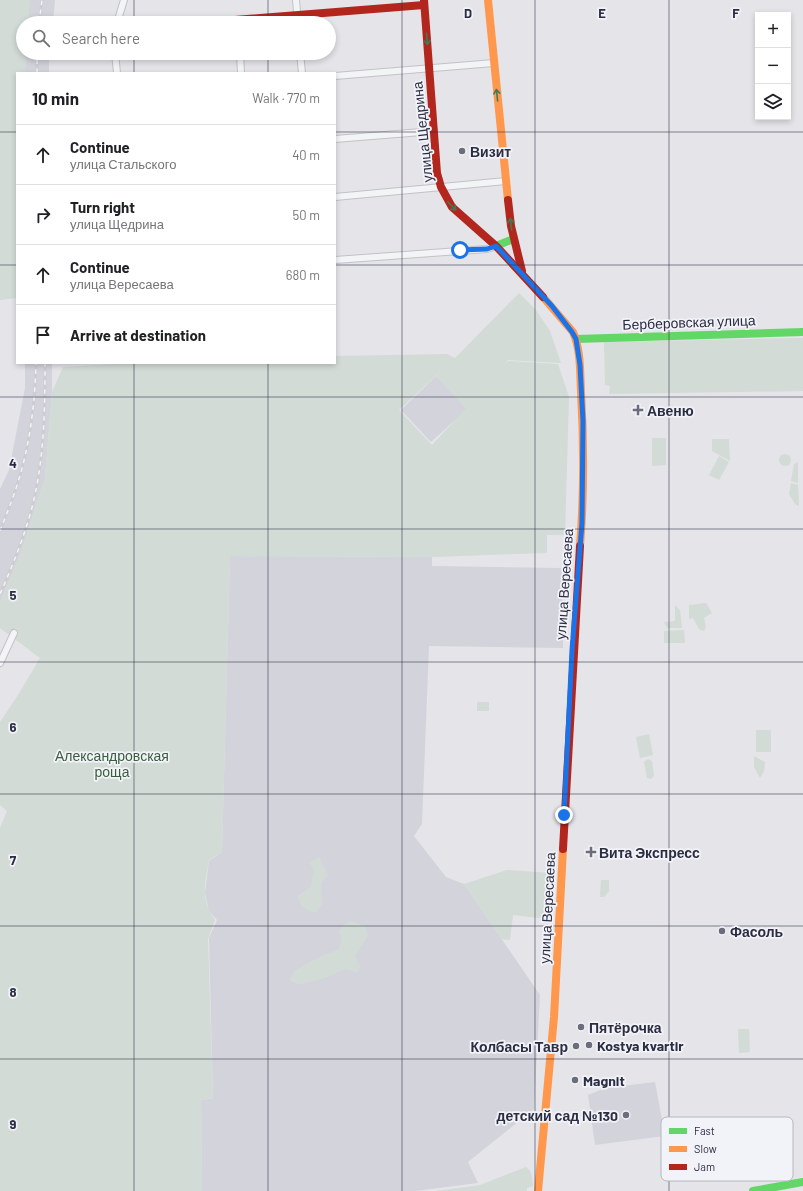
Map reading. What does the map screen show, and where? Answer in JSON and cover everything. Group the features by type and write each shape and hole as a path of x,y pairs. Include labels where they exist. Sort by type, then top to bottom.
{"main road":[{"name":"улица Вересаева","path":"488,0 513,238 523,275 552,306 576,339 580,365 583,421 582,523 572,650 554,1011 538,1191"},
{"path":"321,16 424,3"},
{"name":"улица Щедрина","path":"424,3 437,173 441,187 452,207 496,246 523,275"},
{"path":"496,246 513,238"},
{"name":"Берберовская улица","path":"576,339 803,332"},
{"path":"753,1191 803,1182"}],"street":[{"path":"119,16 124,0"},
{"path":"296,0 297,16"},
{"path":"116,60 117,72"},
{"path":"240,60 241,72"},
{"path":"301,60 302,72"},
{"path":"336,76 494,63"},
{"path":"336,139 434,131"},
{"path":"336,198 506,181"},
{"path":"336,260 487,249 496,246"},
{"path":"0,663 14,633"}],"shaded area":[{"path":"22,0 55,0 54,16 20,16"},
{"path":"16,50 16,60 49,60 49,72 16,72 16,143 14,67"},
{"path":"25,364 52,364 52,392 45,478 21,553 0,603 0,489 9,470 25,388"},
{"path":"436,376 467,409 431,442 401,410"},
{"path":"230,556 432,557 432,566 562,568 563,648 429,646 422,824 414,836 446,877 464,884 540,995 534,1109 468,1162 478,1183 416,1191 202,1191 201,1100 213,1098 209,938 217,920 209,911 205,893 209,861 222,852"},
{"name":"детский сад №130","path":"655,1082 661,1117 661,1137 595,1145 588,1095 605,1088"}],"green space":[{"path":"0,0 30,0 29,16 16,16 16,60 26,60 25,72 16,72 16,298 0,300"},
{"name":"Александровская роща","path":"519,293 536,310 550,331 561,363 508,360 502,368 508,361 558,364 569,397 565,535 547,535 547,553 432,557 230,556 222,852 209,860 205,884 205,898 210,913 215,920 208,939 213,1098 201,1100 202,1191 0,1191 0,828 7,811 0,805 0,722 40,658 0,628 0,603 21,553 45,478 52,392 63,367 113,364 336,364 336,356 447,354 455,358","holes":["443,369 436,376 466,408 432,445 399,410"]},
{"path":"803,338 803,391 609,394 610,386 605,385 604,342"},
{"path":"652,438 666,438 666,465 652,466"},
{"path":"712,439 729,439 730,461 712,451"},
{"path":"785,454 789,456 791,460 789,464 785,466 781,464 779,460 781,456"},
{"path":"719,456 729,462 719,480 709,475"},
{"path":"798,462 798,483 791,481 794,464"},
{"path":"791,483 798,485 799,506 795,504 789,494"},
{"path":"706,603 712,613 704,618 706,627 704,631 699,629 693,618 689,619 689,605"},
{"path":"675,605 680,610 682,628 667,628 664,622 675,621"},
{"path":"684,630 685,643 664,643 664,631"},
{"path":"477,702 489,702 489,711 477,711"},
{"path":"756,730 771,730 771,752 756,752"},
{"path":"649,734 653,755 640,758 636,737"},
{"path":"754,756 765,762 764,771 760,778 754,767"},
{"path":"648,759 652,761 654,776 651,779 647,778 644,762"},
{"path":"319,857 328,875 321,884 322,904 316,913 304,908 297,896 311,887 314,869 309,863"},
{"path":"507,870 552,873 551,908 548,919 513,915 510,940 501,939 464,884"},
{"path":"601,880 609,880 609,891 604,897 600,897"},
{"path":"351,921 365,926 368,936 355,956 360,967 357,973 346,969 325,978 298,985 290,980 294,971 317,958 339,949 342,940 339,930"},
{"path":"738,1029 749,1029 750,1052 739,1053"},
{"path":"526,1167 531,1173 533,1186 527,1188 527,1191 436,1191 480,1185"}],"railway":[{"path":"40,16 42,0"},
{"path":"37,60 37,72"},
{"path":"0,531 12,501 26,453 33,408 36,364"},
{"path":"0,594 21,543 31,511 39,475 43,438 45,364"}],"traffic: fast":[{"path":"496,246 513,239"},
{"path":"576,339 803,332"},
{"path":"753,1191 803,1182"}],"traffic: slow":[{"path":"488,0 508,200"},
{"path":"543,297 573,332 579,354 583,450 580,546"},
{"path":"538,1191 554,1017 563,849"}],"traffic: jam":[{"path":"424,0 437,173 441,187 452,207 496,246 543,297"},
{"path":"286,16 424,5"},
{"path":"508,200 511,226 522,271"},
{"path":"563,849 580,546"}],"place":[{"name":"Визит","path":"462,151"},
{"name":"Авеню","path":"638,410"},
{"name":"Вита Экспресс","path":"591,852"},
{"name":"Фасоль","path":"722,931"},
{"name":"Пятёрочка","path":"581,1027"},
{"name":"Kostya kvartir","path":"589,1045"},
{"name":"Колбасы Тавр","path":"576,1046"},
{"name":"Magnit","path":"575,1080"},
{"name":"детский сад №130","path":"626,1115"}],"route":[{"path":"460,250 487,249 496,246 552,306 576,339 580,365 583,421 582,523 572,650 564,815"}]}
